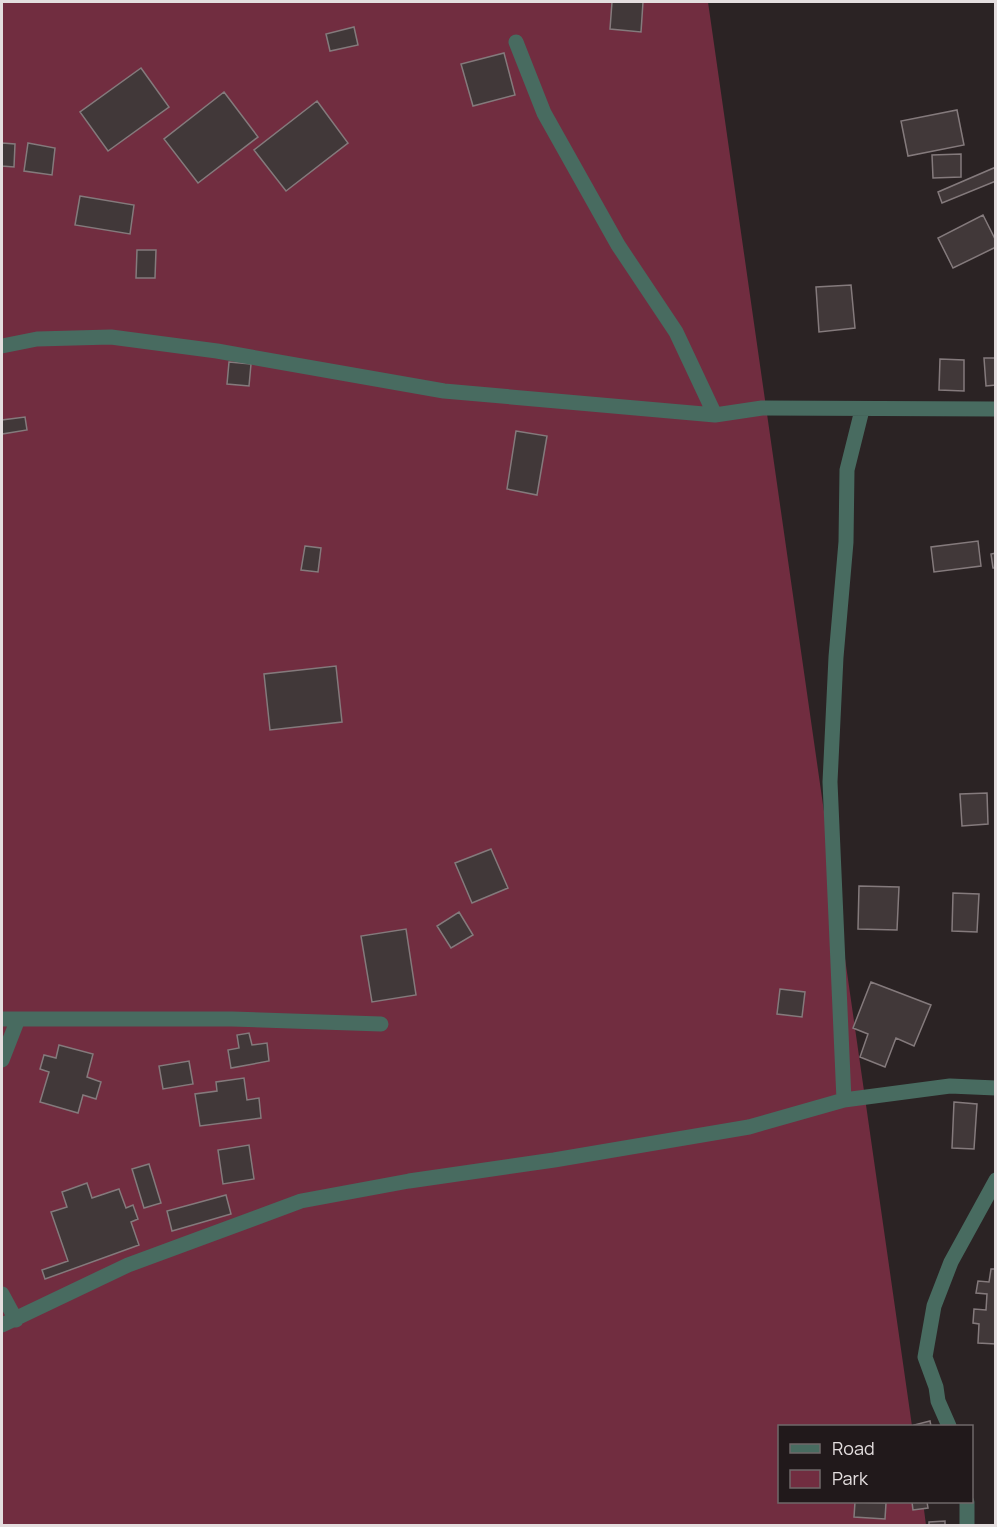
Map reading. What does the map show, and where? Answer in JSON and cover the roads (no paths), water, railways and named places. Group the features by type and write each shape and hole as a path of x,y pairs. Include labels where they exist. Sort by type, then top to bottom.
{"street":[{"path":"516,42 544,113 618,245 676,332 715,415"},
{"path":"2,346 37,339 111,337 217,351 444,391 715,415 762,408 996,409"},
{"path":"844,1100 830,782 836,657 846,542 847,470 862,410"},
{"path":"2,1019 232,1019 381,1024"},
{"path":"2,1060 18,1020"},
{"path":"2,1294 9,1323 128,1265 301,1201 409,1181 554,1160 749,1127 844,1100 951,1086 996,1088"},
{"path":"949,1425 938,1401 926,1357 934,1306 951,1262 996,1180"},
{"path":"967,1503 968,1526"}]}
